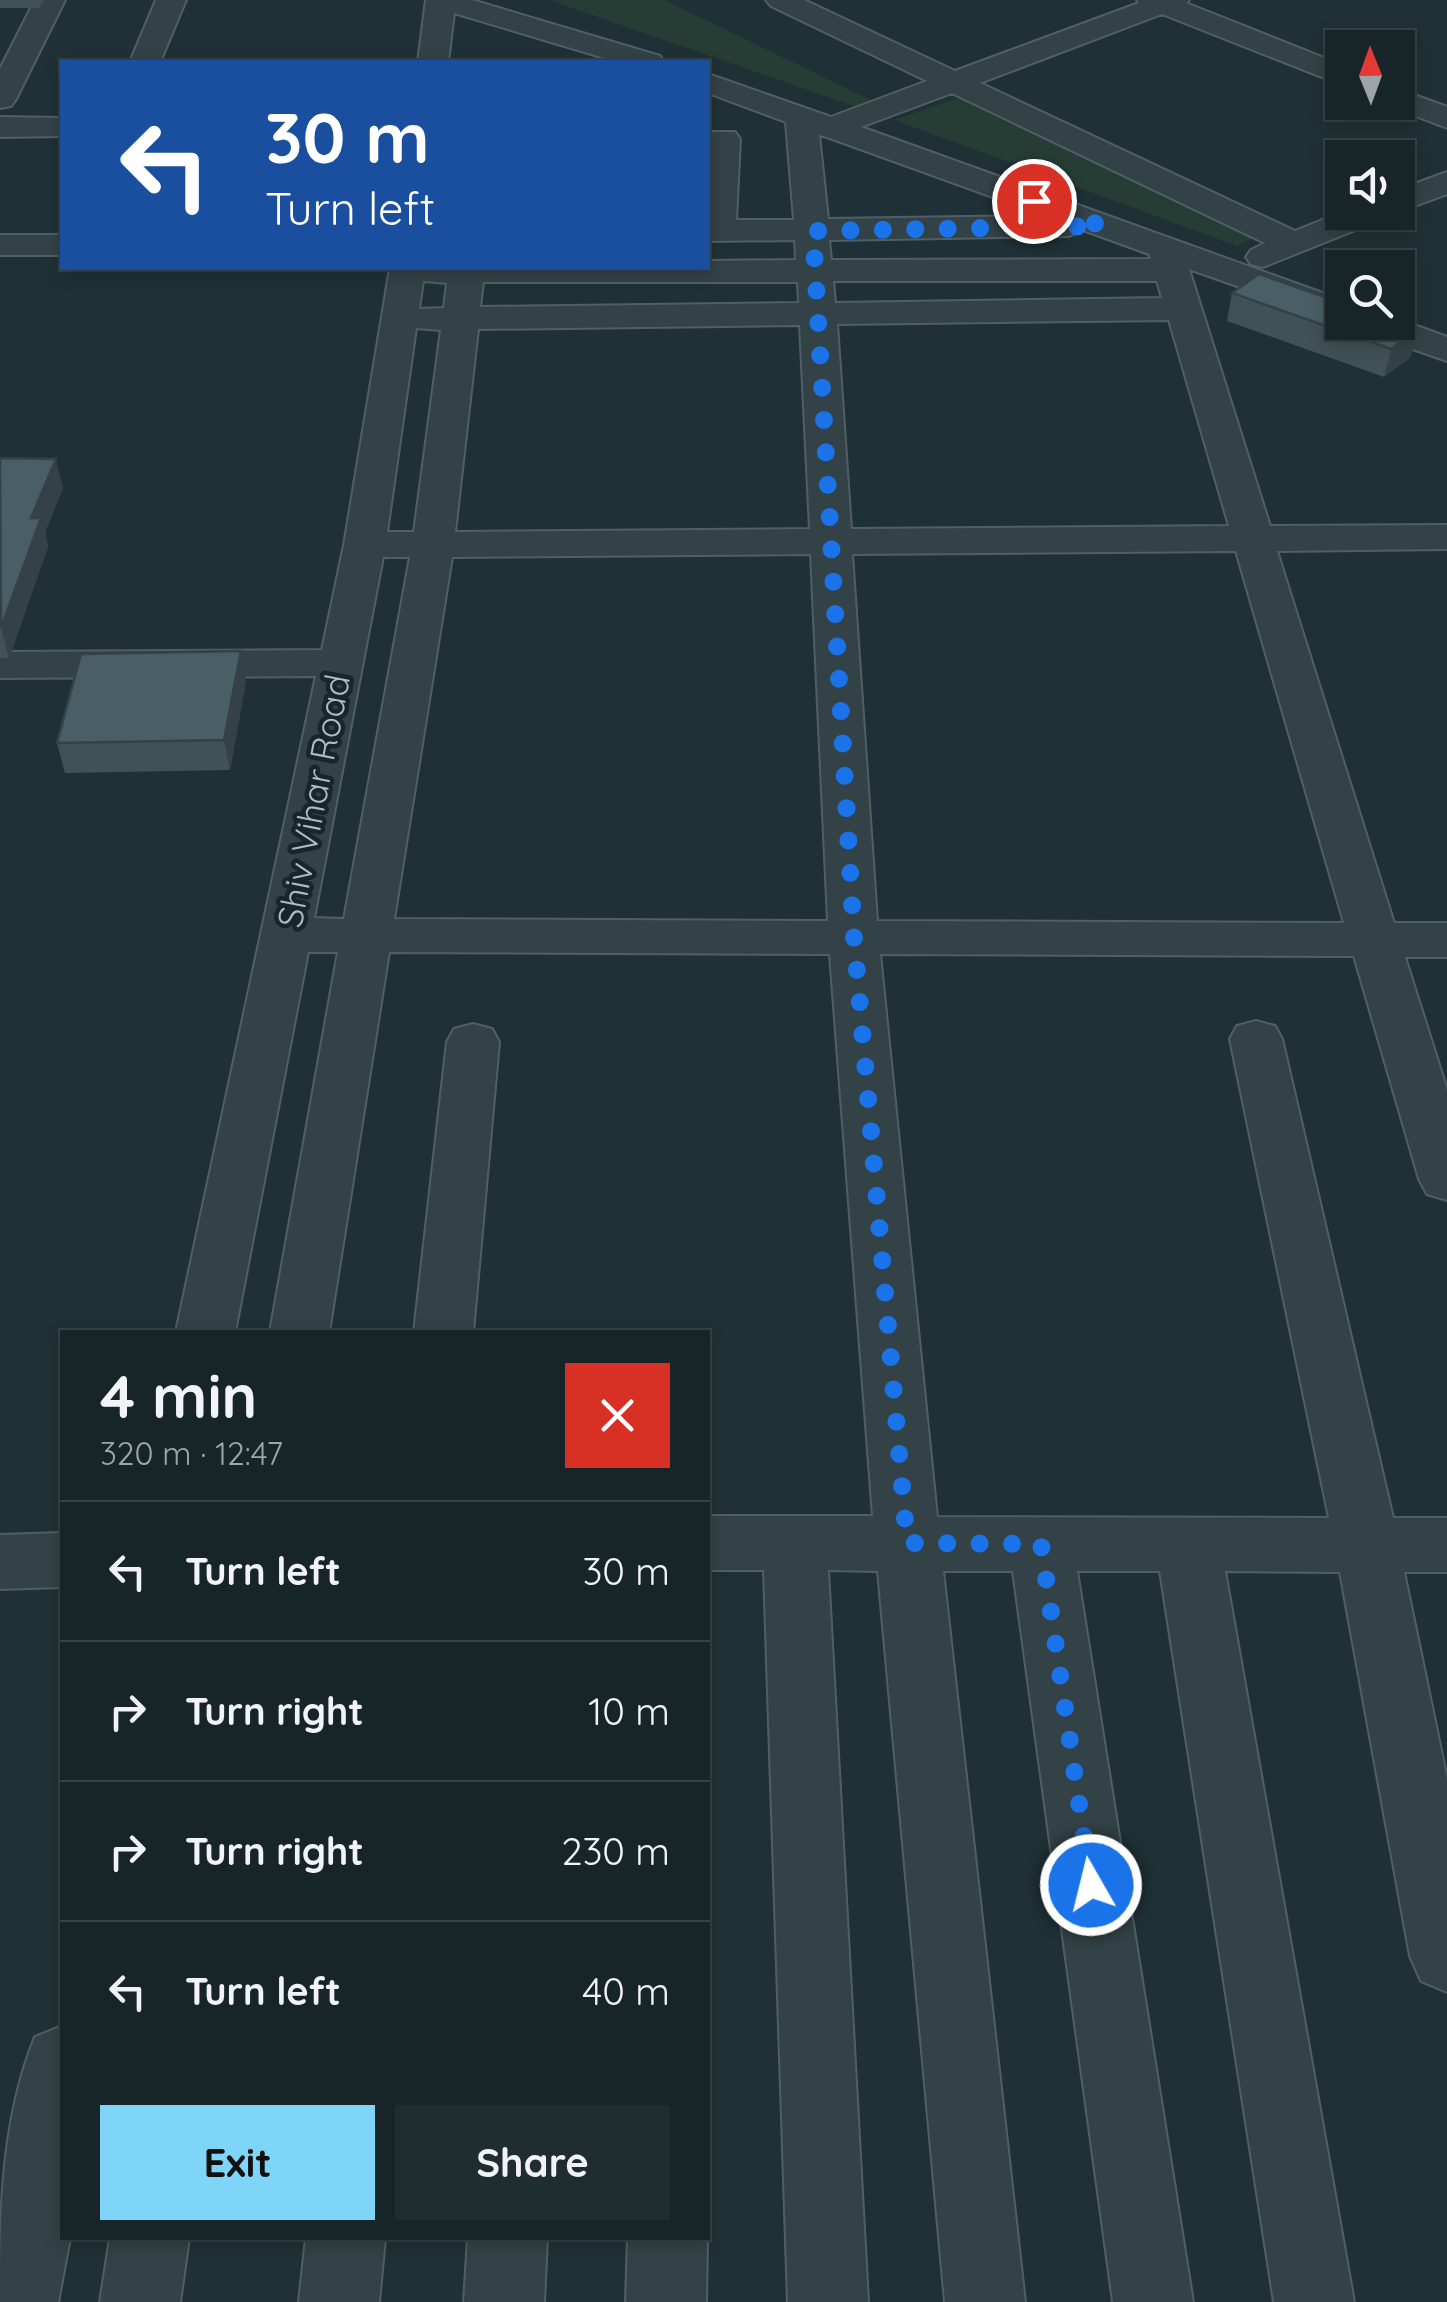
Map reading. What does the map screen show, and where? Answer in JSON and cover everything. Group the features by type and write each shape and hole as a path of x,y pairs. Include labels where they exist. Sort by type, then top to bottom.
{"street":[{"path":"0,99 50,0"},
{"path":"147,60 171,0"},
{"path":"433,60 441,0 642,60"},
{"path":"780,0 1294,244"},
{"path":"816,122 952,82 1163,1 1325,69"},
{"path":"710,84 1102,226 1173,276 1447,1178"},
{"path":"1415,105 1447,118"},
{"path":"816,122 816,272 854,937 907,1543 985,2302"},
{"path":"0,127 60,127"},
{"path":"724,139 713,231 816,272"},
{"path":"1415,195 1447,182"},
{"path":"400,319 459,318 816,272 1102,226"},
{"path":"583,270 1173,276 1230,270 1328,230"},
{"path":"10,255 60,245"},
{"name":"Shiv Vihar Road","path":"205,1330 365,545 407,270"},
{"path":"299,1330 434,544 467,270"},
{"path":"1230,270 1325,306"},
{"path":"1415,338 1447,350"},
{"path":"365,545 1447,537"},
{"path":"0,709 8,665 341,662"},
{"path":"288,935 1447,940"},
{"path":"1256,1040 1367,1545 1447,1956"},
{"path":"444,1330 473,1042"},
{"path":"710,1543 1447,1545"},
{"path":"795,1544 828,2302"},
{"path":"1041,1544 1153,2302"},
{"path":"1188,1545 1314,2302"},
{"path":"0,1562 60,1560"},
{"path":"18,2302 60,2075"},
{"path":"140,2302 150,2240"},
{"path":"339,2302 346,2240"},
{"path":"504,2302 508,2240"},
{"path":"666,2302 668,2240"}],"green space":[{"path":"549,0 665,0 883,106 871,112"},
{"path":"958,98 1258,236 1237,246 894,120"}],"building":[{"path":"1259,274 1325,297 1325,326 1232,293"},
{"path":"1365,340 1403,340 1391,349"},
{"path":"0,458 56,459 31,518 41,518 1,628"},
{"path":"241,651 224,740 57,743 81,654"}],"route":[{"path":"1034,201 1102,226 813,231 854,937 907,1543 1041,1544 1091,1885"}]}
